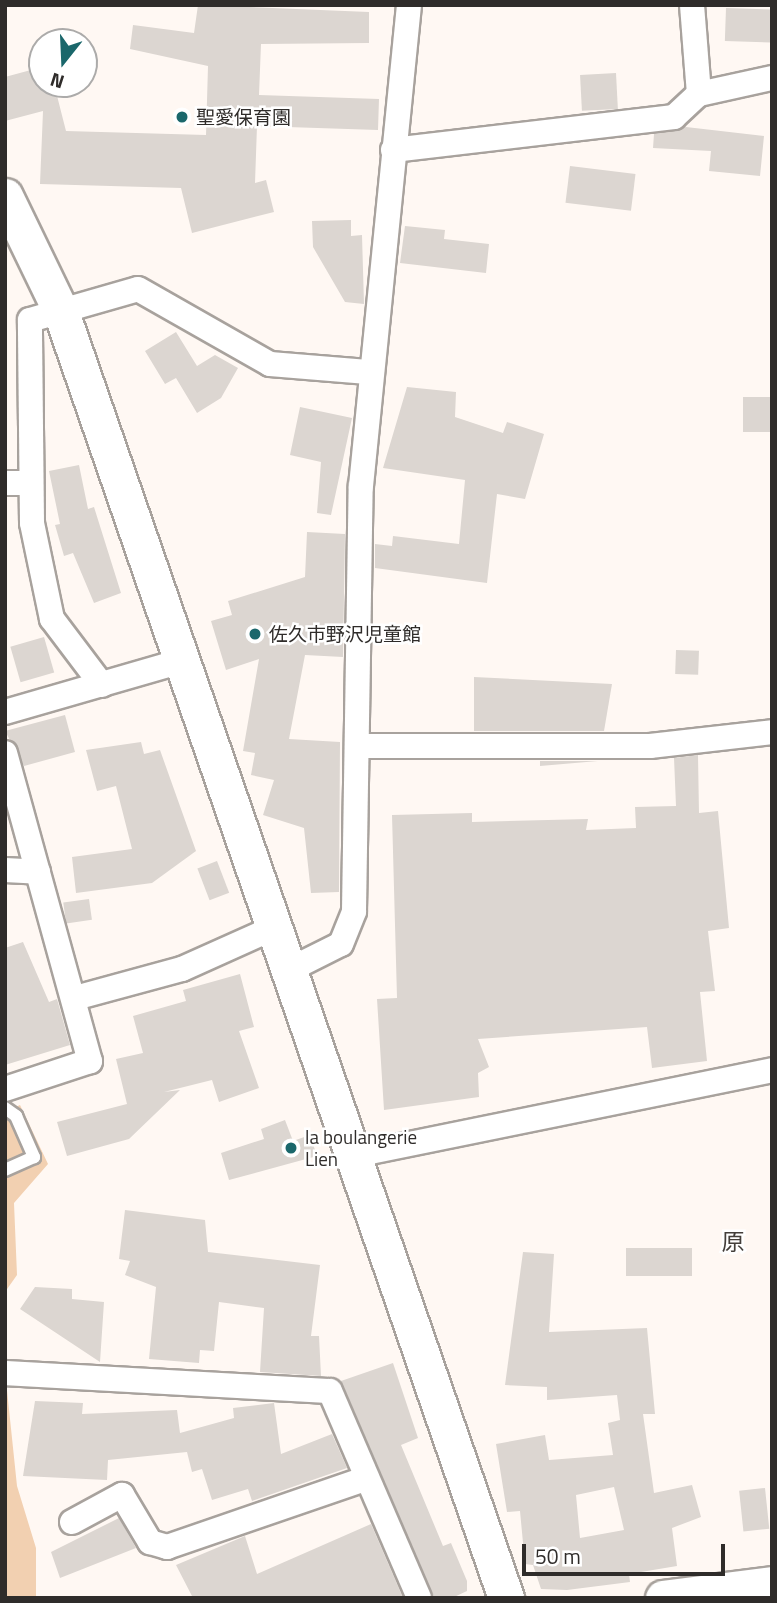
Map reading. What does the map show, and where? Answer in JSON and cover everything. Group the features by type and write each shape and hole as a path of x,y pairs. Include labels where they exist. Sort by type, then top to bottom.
{"street":[{"path":"287,971 325,955 350,929 360,746 361,486 369,372 409,5"},
{"path":"692,5 699,94"},
{"path":"393,150 674,117 699,94 772,78"},
{"path":"5,197 61,312 185,660 271,929 506,1598"},
{"path":"102,685 52,619 32,523 30,483 34,438 25,343 30,320 138,289 270,364 369,372"},
{"path":"5,484 30,483"},
{"path":"5,712 185,660"},
{"path":"360,746 650,746 772,732"},
{"path":"5,753 75,998 90,1061 5,1089"},
{"path":"5,870 38,872"},
{"path":"75,998 182,969 271,929"},
{"path":"350,1156 772,1070"},
{"path":"5,1373 330,1391 364,1479 419,1598"},
{"path":"72,1522 122,1495 150,1542 167,1547 364,1479"},
{"path":"663,1598 772,1584"}],"lane":[{"path":"5,1108 16,1116 34,1157 5,1170"}],"shaded area":[{"path":"20,1105 48,1164 14,1203 17,1275 5,1292 5,1112"},
{"path":"5,1371 17,1486 36,1548 36,1598 5,1598"}],"building":[{"path":"198,5 369,12 369,43 261,44 259,95 379,99 378,130 257,126 255,183 266,180 274,212 192,233 181,188 40,184 43,111 5,121 5,77 28,71 28,98 58,98 66,131 206,135 208,66 130,49 133,25 194,33"},
{"path":"726,8 772,10 771,43 725,41"},
{"path":"616,73 618,109 582,111 580,75"},
{"path":"686,127 764,136 760,176 709,171 711,151 653,148 654,134"},
{"path":"570,166 636,174 631,211 565,203"},
{"path":"351,220 351,236 362,235 364,304 345,302 313,247 312,221"},
{"path":"405,226 445,230 444,239 489,244 486,273 400,263"},
{"path":"176,332 197,366 215,355 238,368 221,398 197,413 176,378 165,384 145,351"},
{"path":"407,387 456,392 455,417 503,433 507,422 544,434 525,499 497,494 487,583 375,568 375,544 392,546 393,536 459,544 465,480 383,468"},
{"path":"743,397 772,397 772,432 743,432"},
{"path":"300,407 352,418 331,515 317,513 321,462 290,455"},
{"path":"79,465 88,509 94,507 121,593 94,603 73,553 64,556 55,525 60,524 49,471"},
{"path":"307,532 345,534 343,657 305,655 289,739 340,742 339,892 311,893 304,828 263,815 274,780 251,775 255,753 243,751 259,659 226,670 211,621 232,615 228,601 305,577"},
{"path":"44,637 54,673 21,682 10,647"},
{"path":"676,650 699,651 698,675 675,674"},
{"path":"474,677 612,684 604,731 474,731"},
{"path":"65,715 75,752 24,766 5,731"},
{"path":"141,742 144,754 160,750 196,851 152,883 76,893 72,857 132,849 116,786 97,791 86,750"},
{"path":"698,755 699,813 718,811 729,928 708,931 715,991 700,992 707,1061 652,1068 647,1027 478,1039 489,1067 478,1073 479,1097 384,1110 377,999 397,998 392,815 472,813 472,822 588,819 586,830 636,828 635,807 676,806 674,758"},
{"path":"540,761 598,761 540,766"},
{"path":"217,861 229,893 210,900 197,869"},
{"path":"89,899 92,920 66,923 63,903"},
{"path":"23,942 49,1002 57,999 70,1045 5,1065 5,948"},
{"path":"240,974 254,1027 239,1031 259,1088 219,1102 212,1080 164,1092 180,1090 129,1139 67,1156 57,1122 127,1104 116,1059 143,1053 133,1016 186,1001 183,990"},
{"path":"285,1120 293,1141 310,1135 317,1156 229,1180 221,1153 264,1139 261,1129"},
{"path":"125,1210 205,1220 208,1252 320,1265 311,1336 319,1336 321,1376 260,1372 264,1308 219,1302 214,1351 200,1350 199,1363 149,1359 156,1287 125,1275 130,1261 119,1259"},
{"path":"626,1248 692,1248 692,1276 626,1276"},
{"path":"523,1252 554,1254 549,1332 647,1328 655,1414 643,1414 654,1493 692,1485 701,1517 672,1528 677,1566 629,1574 630,1582 567,1590 541,1589 533,1565 525,1564 520,1511 507,1512 496,1444 545,1435 549,1460 613,1455 608,1423 620,1420 617,1395 547,1400 547,1387 505,1385","holes":["614,1487 624,1530 580,1538 576,1495"]},
{"path":"35,1287 72,1289 72,1299 104,1302 100,1362 20,1309"},
{"path":"393,1363 418,1438 401,1445 443,1546 451,1543 467,1581 467,1591 452,1598 434,1598 341,1381"},
{"path":"35,1401 83,1403 82,1414 177,1410 180,1433 234,1418 233,1408 274,1403 281,1454 332,1434 347,1468 252,1501 248,1489 212,1500 202,1469 192,1472 187,1452 108,1460 107,1480 23,1476"},
{"path":"765,1488 769,1529 743,1531 739,1491"},
{"path":"119,1518 136,1548 60,1578 51,1552"},
{"path":"371,1524 403,1598 193,1598 176,1565 245,1536 257,1574"}],"place":[{"name":"聖愛保育園","path":"182,117"},
{"name":"佐久市野沢児童館","path":"255,634"},
{"name":"la boulangerie Lien","path":"291,1148"}],"district":[{"name":"原","path":"733,1242"}]}
